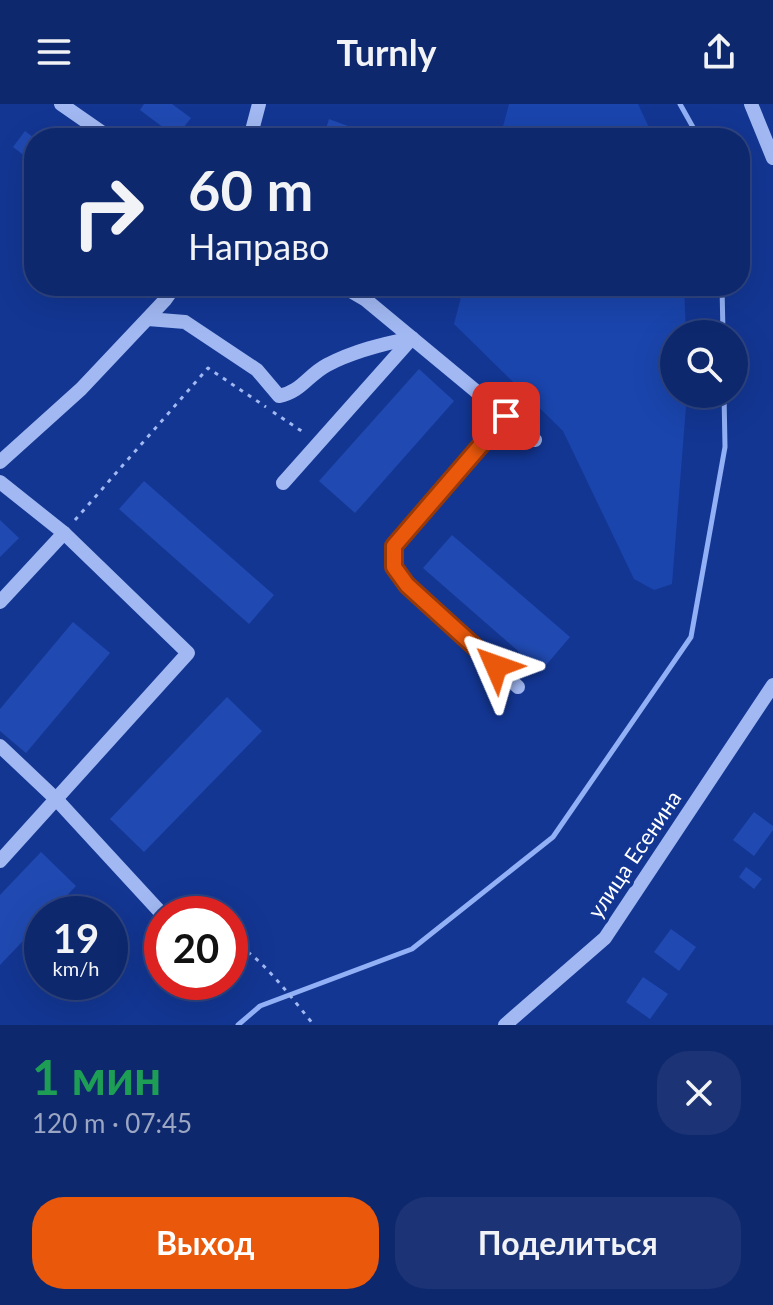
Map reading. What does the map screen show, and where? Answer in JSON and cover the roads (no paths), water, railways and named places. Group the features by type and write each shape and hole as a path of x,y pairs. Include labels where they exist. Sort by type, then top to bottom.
{"street":[{"path":"61,104 96,128"},
{"path":"253,128 259,104"},
{"path":"751,104 773,158"},
{"path":"0,462 81,389 167,296"},
{"path":"359,296 535,440"},
{"path":"148,319 185,322 206,334 257,370 279,396 293,393 323,367 371,346 412,338"},
{"path":"283,483 412,338"},
{"path":"506,416 394,546 394,567 407,585 518,687"},
{"path":"0,482 64,533 188,653 0,861"},
{"path":"0,602 64,533"},
{"name":"улица Есенина","path":"505,1025 605,938 773,685"},
{"path":"0,746 57,800 145,896"}],"waterway":[{"path":"680,104 693,128"},
{"path":"722,296 723,320"},
{"path":"238,1025 260,1006 412,949 553,837 691,637 725,447 724,408"}]}
